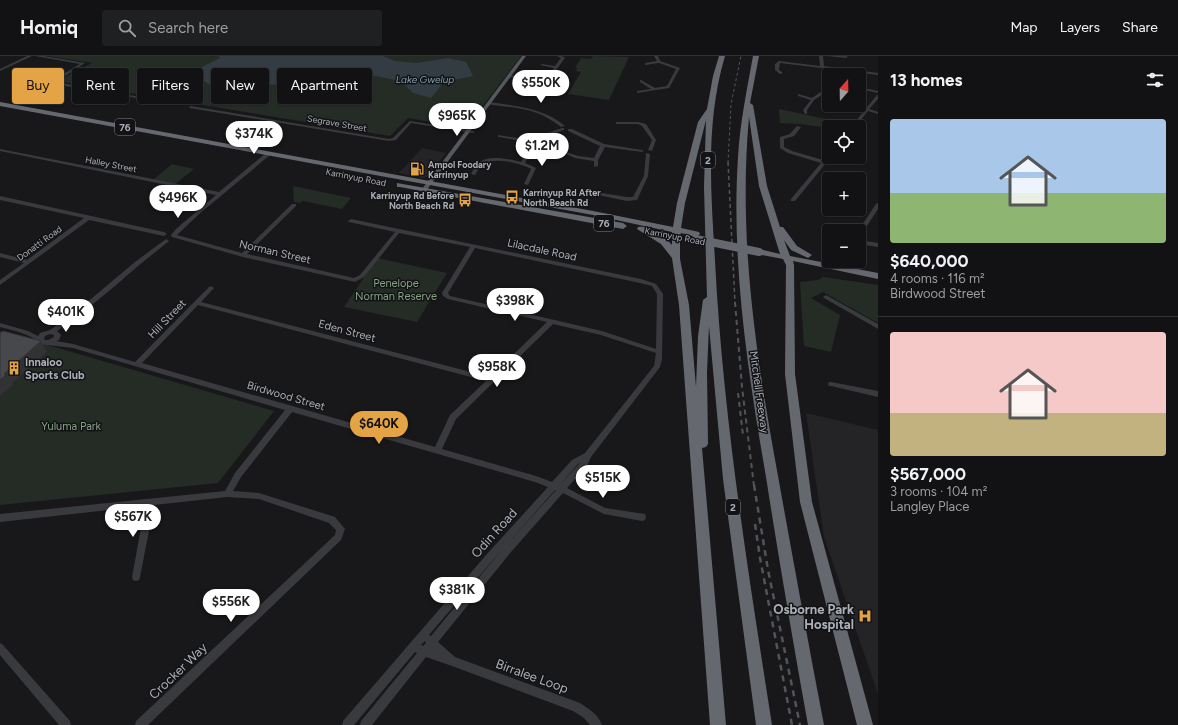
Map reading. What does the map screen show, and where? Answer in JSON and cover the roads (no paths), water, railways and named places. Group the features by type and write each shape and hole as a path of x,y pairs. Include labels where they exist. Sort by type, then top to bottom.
{"highway":[{"name":"2","path":"722,56 710,108 707,190 710,288 722,418 736,531 764,725"},
{"name":"Mitchell Freeway","path":"756,56 744,126 741,197 746,291 763,425 816,725"},
{"path":"748,96 763,186 790,265 790,374 806,502 865,725"},
{"name":"Karrinyup Road","path":"0,104 262,156"},
{"path":"710,108 701,122 681,203 676,233 676,259 684,305 718,725"},
{"name":"Karrinyup Road","path":"0,110 262,156 591,217 641,229 676,233"},
{"path":"29,116 38,111"},
{"path":"623,219 668,224 675,218 681,203"},
{"name":"Karrinyup Road","path":"591,217 623,219 676,233 822,262"},
{"path":"775,222 794,248 808,255"},
{"path":"641,229 656,235 667,243 676,259"},
{"name":"Karrinyup Road","path":"786,255 808,255 822,258"},
{"path":"791,275 796,267 802,265 822,265"},
{"name":"Karrinyup Road","path":"851,268 878,276"},
{"name":"Karrinyup Road","path":"866,268 878,269"},
{"path":"702,529 702,354 703,325 710,288"}],"main road":[{"path":"511,77 524,56"},
{"path":"429,187 528,56"}],"street":[{"path":"1,68 29,56"},
{"path":"37,56 84,63 54,80 54,83 137,97"},
{"path":"511,77 544,81 548,79 563,58 559,56"},
{"path":"656,56 659,62"},
{"path":"821,56 822,67"},
{"path":"829,56 846,57"},
{"path":"638,92 668,87 678,68 659,62 646,64"},
{"path":"781,73 777,70 777,64 779,62 878,74"},
{"path":"542,65 556,67"},
{"path":"520,93 539,95 547,84 544,81"},
{"path":"640,81 654,89"},
{"path":"866,89 878,92"},
{"path":"806,113 805,110 813,99 822,93"},
{"path":"799,95 813,99"},
{"path":"859,120 878,96"},
{"path":"492,102 542,112 563,128 604,145 649,152"},
{"name":"Segrave Street","path":"191,107 394,141 410,122 470,131"},
{"path":"867,110 878,113"},
{"path":"583,191 630,200 635,199 646,176 649,152 654,140 644,125 638,123 618,123"},
{"path":"799,127 792,135 782,138 782,148 790,152 822,161"},
{"path":"522,163 535,142 544,134 563,128"},
{"path":"500,136 535,142"},
{"path":"566,153 596,163 604,145"},
{"name":"Halley Street","path":"0,150 220,194"},
{"path":"151,251 159,238 196,214 262,156"},
{"path":"473,174 481,163 491,159 522,163 534,168 526,184"},
{"path":"793,200 822,164"},
{"path":"0,198 147,231 165,233 171,238"},
{"path":"243,256 294,205"},
{"path":"866,224 878,206"},
{"path":"0,325 26,332 40,339 48,332 72,318 151,251 171,238 179,228 189,223 196,214"},
{"name":"Donatti Road","path":"0,282 88,218"},
{"name":"Lilacdale Road","path":"351,221 642,281 654,285 660,294 659,355"},
{"path":"147,231 159,238 171,238"},
{"name":"Norman Street","path":"171,238 188,241 243,256 352,280 358,280 398,231"},
{"path":"866,243 878,245"},
{"path":"473,247 445,295 610,335 659,355"},
{"path":"0,255 28,262"},
{"name":"Hill Street","path":"137,364 211,288"},
{"path":"826,297 878,327"},
{"name":"Eden Street","path":"197,303 492,380"},
{"path":"49,342 58,335 72,318"},
{"path":"437,451 453,416 552,321"},
{"path":"26,332 48,332"},
{"name":"Birdwood Street","path":"48,332 55,332 73,346"},
{"name":"Birdwood Street","path":"40,339 43,342 73,346 137,364 437,451 558,487 604,510 642,517"},
{"name":"Odin Road","path":"347,725 490,557 558,487 584,464 588,455 658,367 659,355"},
{"path":"832,384 878,394"},
{"path":"0,518 227,494 238,475 290,409"},
{"name":"Odin Road","path":"365,725 558,487"},
{"name":"Crocker Way","path":"140,725 338,537 341,529 332,520 259,496 227,494"},
{"path":"136,577 150,503"},
{"name":"Birralee Loop","path":"423,636 432,642 452,661"},
{"name":"Birralee Loop","path":"414,646 424,652 576,706 588,714 597,725"},
{"path":"0,648 66,725"}],"water":[{"name":"Lake Gwelup","path":"219,56 383,56 395,61 416,63 448,58 466,62 473,76 444,82 431,98 413,93 401,81 372,76 372,68 277,68 277,85 269,85 269,68 211,68 211,84 203,81 203,68 200,68 220,58"}],"railway":[{"path":"728,163 731,104 741,56"},
{"path":"728,163 735,303"},
{"path":"735,302 742,387 754,486"},
{"path":"738,393 743,435"},
{"path":"754,485 768,570 800,725"},
{"path":"755,524 760,558 792,725"}],"place":[{"name":"Ampol Foodary Karrinyup","path":"417,169"},
{"name":"Karrinyup Rd After North Beach Rd","path":"512,197"},
{"name":"Karrinyup Rd Before North Beach Rd","path":"465,200"},
{"name":"Innaloo Sports Club","path":"14,368"},
{"name":"Osborne Park Hospital","path":"865,616"}],"park label":[{"name":"Penelope Norman Reserve","path":"396,289"},
{"name":"Yuluma Park","path":"71,426"}]}
